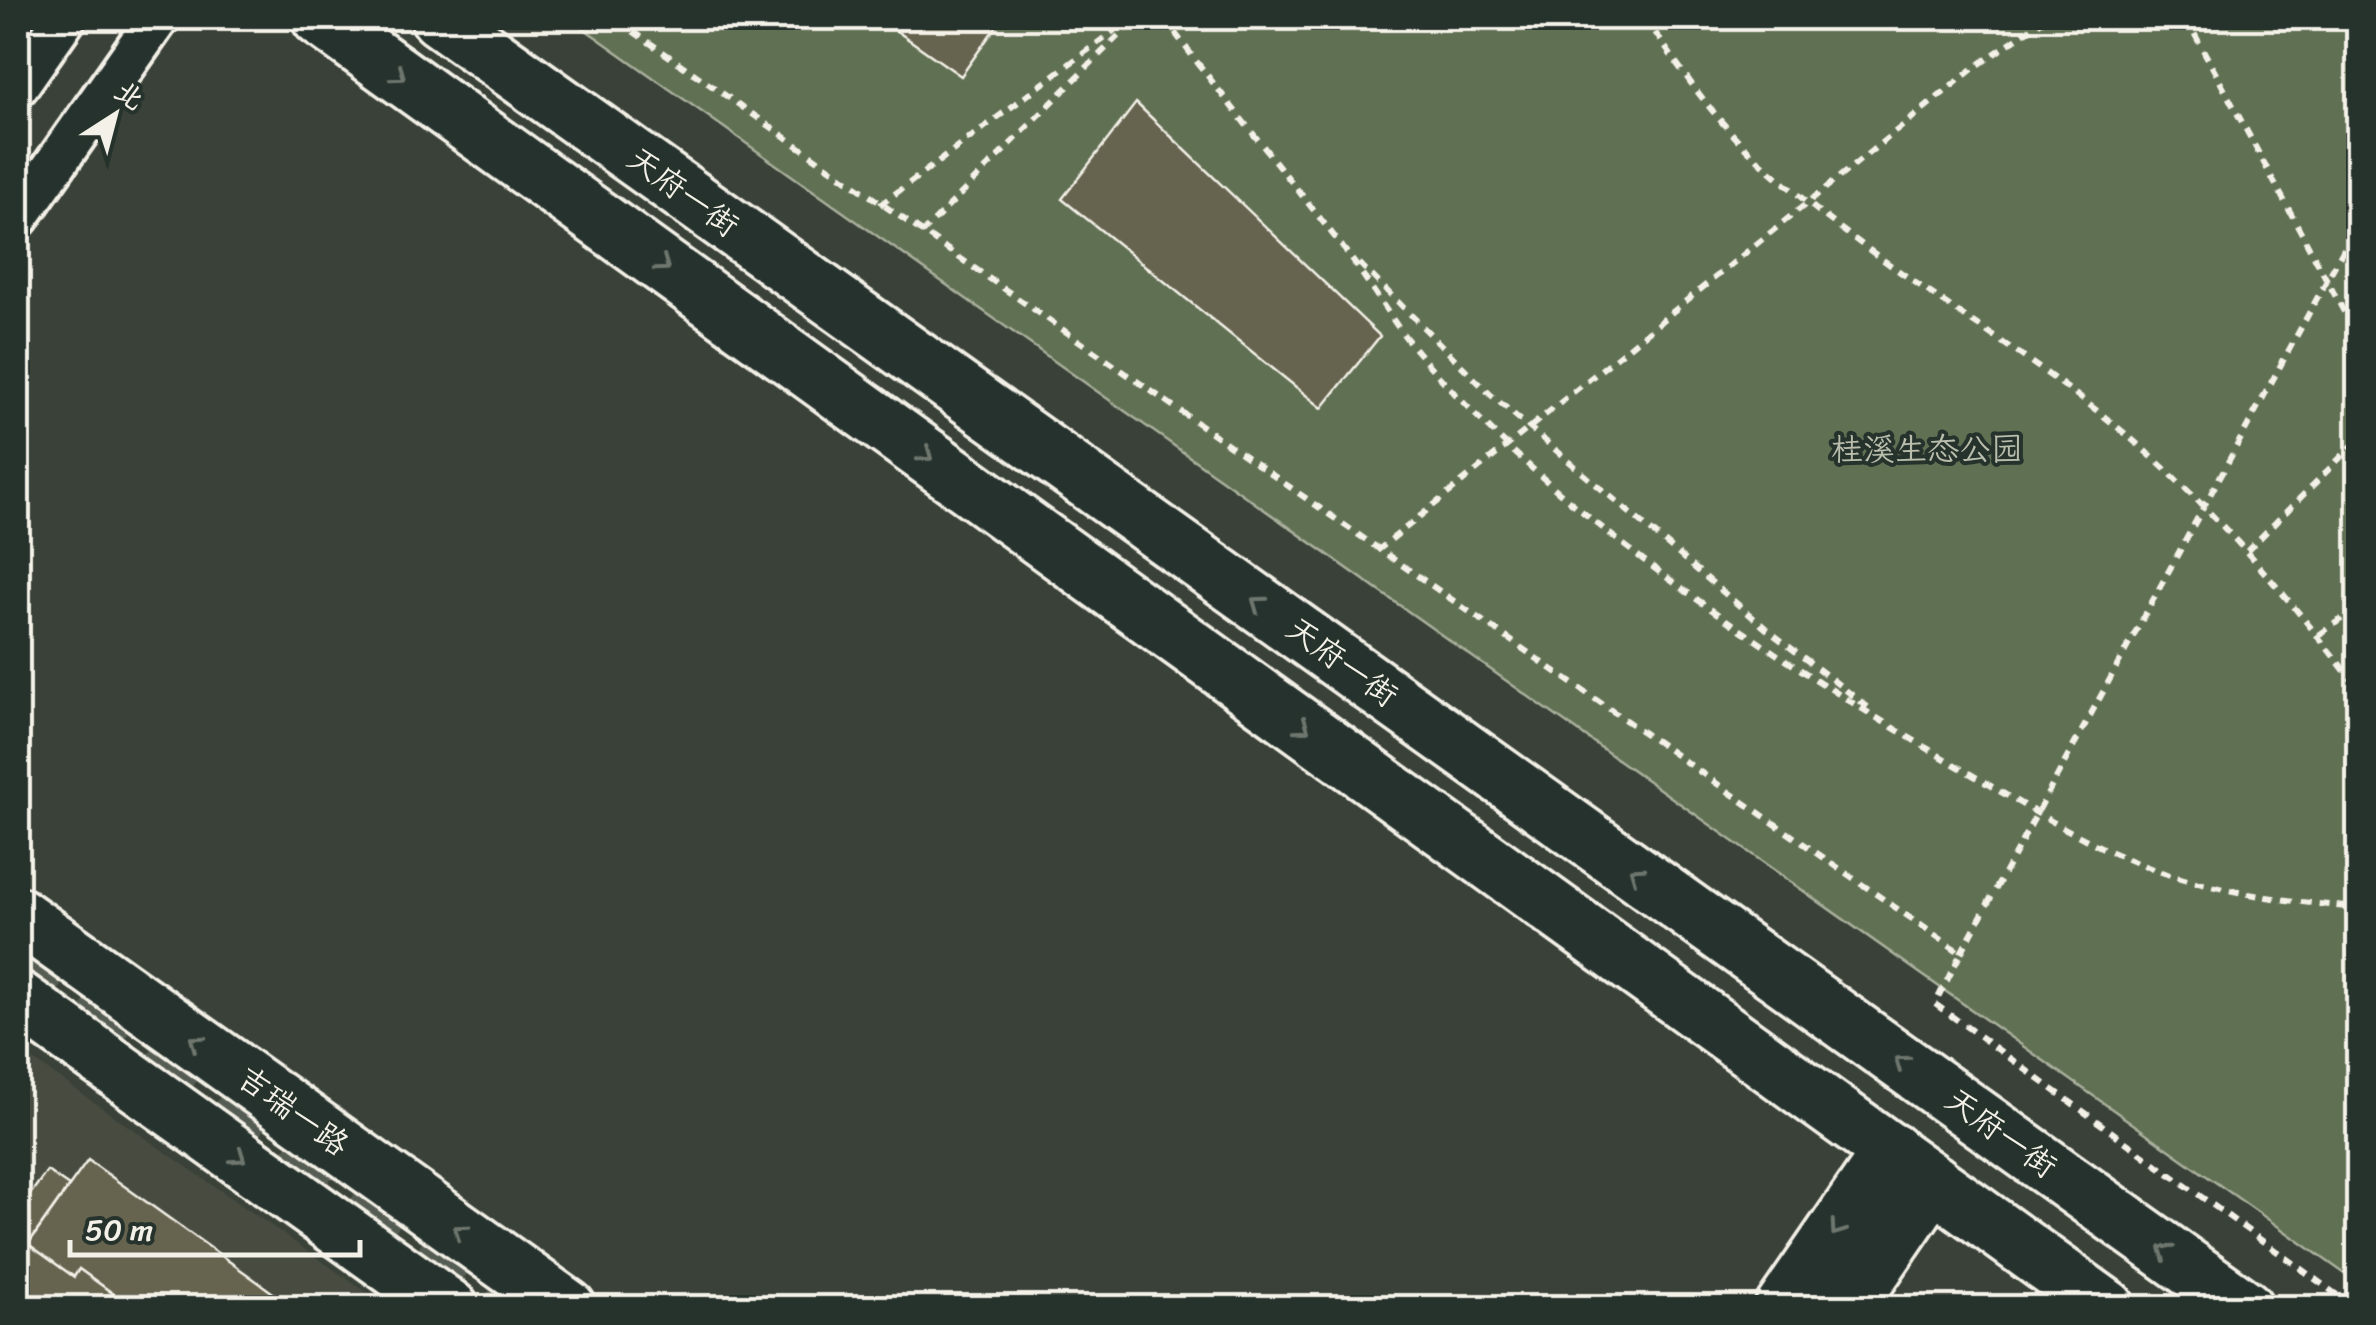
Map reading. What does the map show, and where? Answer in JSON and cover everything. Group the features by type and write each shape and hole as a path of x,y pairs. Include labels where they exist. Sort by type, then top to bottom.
{"main road":[{"path":"320,18 2107,1308"},
{"name":"天府一街","path":"439,18 2245,1308"},
{"name":"吉瑞一路","path":"18,915 534,1298"},
{"path":"18,999 450,1308"},
{"path":"1783,1308 1912,1167"},
{"path":"1847,1308 1912,1167"}],"street":[{"path":"18,85 65,18"},
{"path":"18,217 158,18"}],"path":[{"path":"880,205 1134,18"},
{"path":"921,234 1134,18"},
{"path":"1164,18 1240,122 1345,250 1415,349 1511,444 1631,546 1763,645 2040,815 2166,873 2260,900 2358,908"},
{"path":"1645,18 1745,148 1808,202 2088,404 2163,466 2247,551 2358,688"},
{"path":"1377,551 1974,68 2046,18"},
{"path":"2186,18 2358,338"},
{"path":"626,20 921,234 1961,953"},
{"path":"2354,1308 1935,1004 2358,223"},
{"path":"1345,250 1531,429 1769,630 1902,733"},
{"path":"2247,551 2358,440"},
{"path":"2318,635 2358,607"}],"shaded area":[{"path":"18,1049 388,1307 18,1307"}],"green space":[{"name":"桂溪生态公园","path":"569,18 2358,18 2358,1283"}],"building":[{"path":"878,18 1002,18 961,76"},
{"path":"1136,103 1380,336 1322,408 1062,199"},
{"path":"88,1160 283,1300 278,1308 133,1308 79,1269 74,1277 28,1244"},
{"path":"47,1171 69,1186 28,1244 74,1277 79,1269 133,1308 18,1308 18,1211"}],"tunnel":[{"path":"18,951 519,1308"}]}
